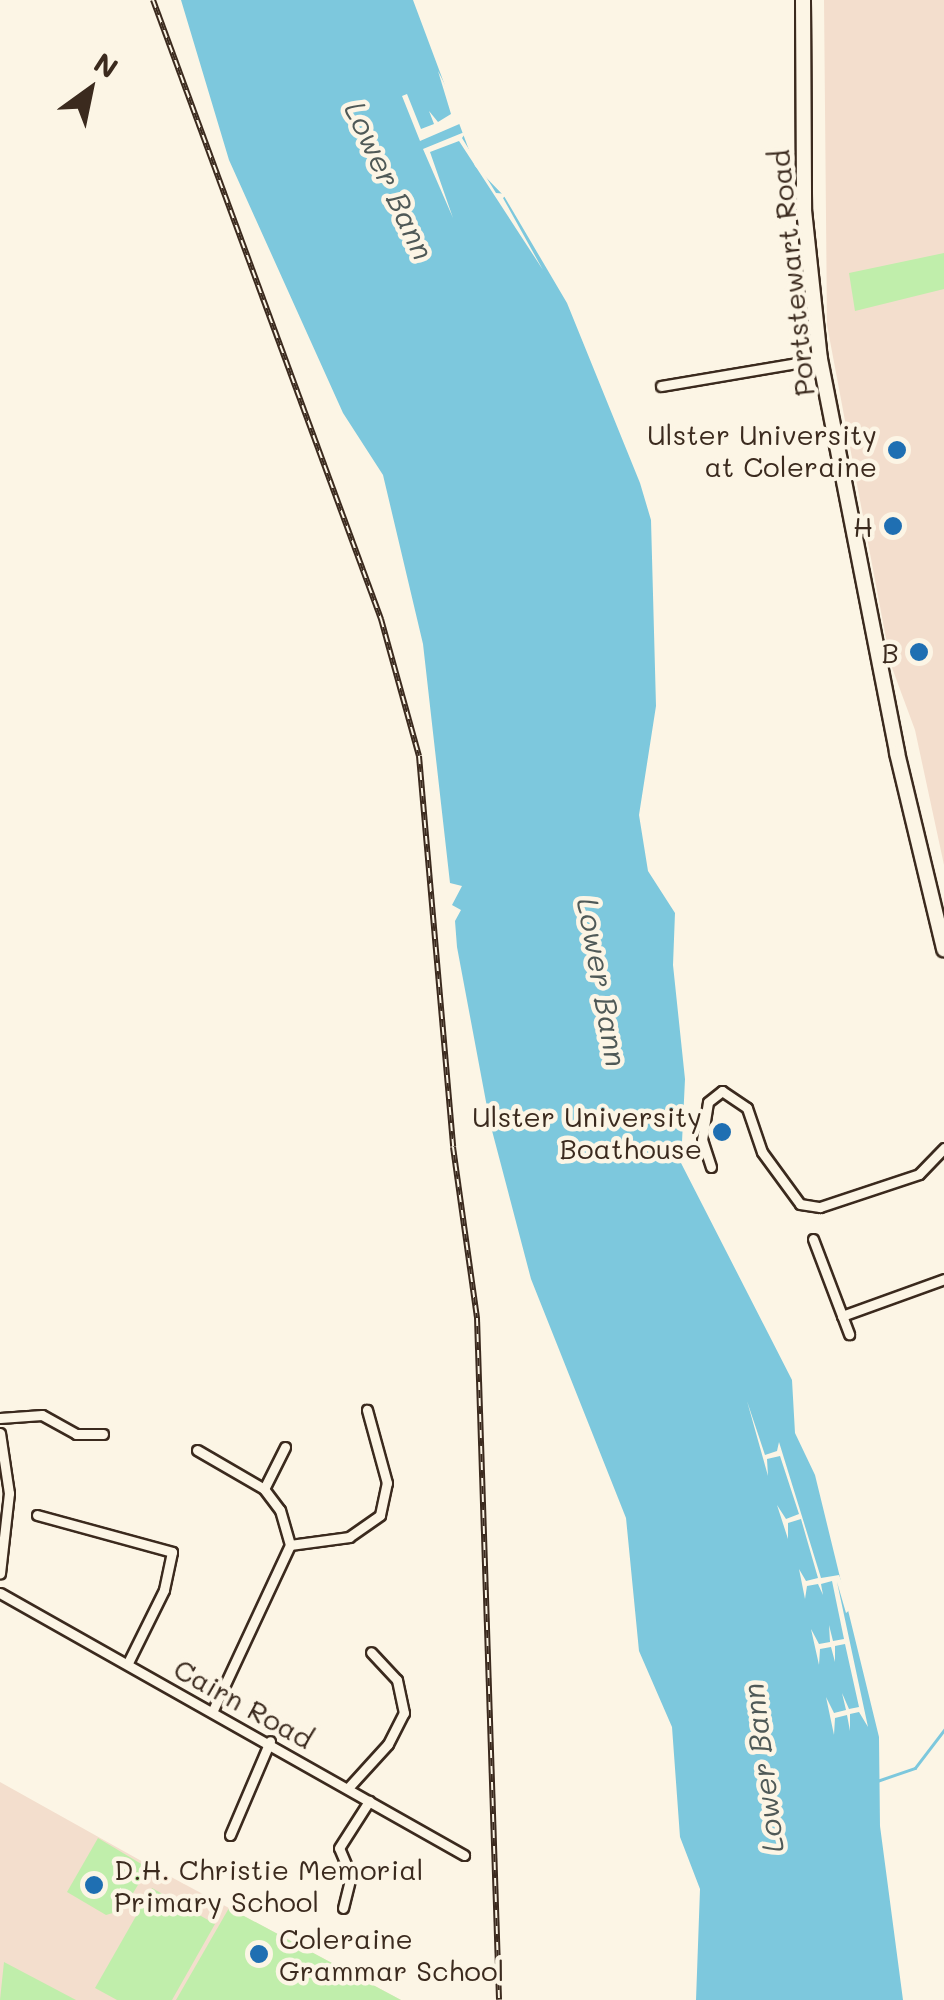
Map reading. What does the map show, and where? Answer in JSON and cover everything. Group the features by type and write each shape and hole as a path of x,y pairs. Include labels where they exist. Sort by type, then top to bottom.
{"main road":[{"name":"Portstewart Road","path":"804,0 804,210 820,359 897,753 944,949"}],"street":[{"path":"661,386 820,359"},
{"path":"711,1167 702,1140 708,1102 722,1090 747,1108 762,1152 800,1204 820,1207 919,1174 944,1148"},
{"path":"813,1239 849,1334"},
{"path":"842,1316 944,1279"},
{"path":"290,1545 349,1537 380,1515 387,1483 367,1410"},
{"path":"0,1418 42,1415 76,1434 104,1434"},
{"path":"0,1433 9,1493 0,1572"},
{"path":"264,1488 285,1447"},
{"path":"197,1450 264,1488 280,1510 290,1545 213,1710"},
{"path":"37,1516 172,1552 164,1590 128,1664"},
{"name":"Cairn Road","path":"0,1593 270,1741 464,1855"},
{"path":"348,1788 388,1744 404,1713 397,1680 370,1652"},
{"path":"230,1835 270,1741"},
{"path":"343,1908 351,1876 339,1848 369,1801"}],"shaded area":[{"name":"Ulster University at Coleraine","path":"824,0 944,0 944,865 915,730 891,665 827,325"},
{"name":"D.H. Christie Memorial Primary School","path":"0,1782 145,1863 401,2000 0,2000"}],"green space":[{"path":"944,253 944,289 855,311 849,273"},
{"path":"98,1838 148,1868 123,1910 106,1915 67,1892"},
{"path":"152,1888 215,1924 172,2000 117,2000 95,1988"},
{"name":"Coleraine Grammar School","path":"229,1908 401,2000 176,2000"},
{"path":"4,1962 76,2000 0,2000"}],"water":[{"name":"Lower Bann","path":"181,0 413,0 475,166 504,196 567,303 640,483 651,520 656,706 639,815 648,871 675,913 673,965 685,1079 681,1163 792,1380 795,1433 815,1475 879,1737 880,1826 903,2000 696,2000 700,1889 680,1837 672,1727 639,1651 626,1518 531,1279 490,1123 457,947 455,921 461,910 452,905 462,886 450,883 423,644 383,475 343,413 229,160"}],"pier":[{"path":"438,71 464,122 420,141 402,96 407,94 421,129 434,124 429,111 438,122 451,114"},
{"path":"467,131 462,138 496,193 508,194 503,198 543,270 459,141 430,152 453,218 423,149"},
{"path":"747,1401 765,1455 777,1451 779,1442 821,1578 839,1575 852,1608 846,1613 837,1582 868,1727 859,1712 850,1714 850,1731 847,1715 835,1718 834,1735 826,1697 834,1713 846,1710 842,1693 849,1709 859,1707 845,1644 835,1646 835,1662 831,1647 820,1649 819,1665 811,1629 819,1644 830,1642 829,1625 833,1641 844,1639 832,1581 821,1584 823,1595 818,1584 807,1586 805,1599 799,1569 806,1581 818,1578 801,1519 788,1523 788,1539 777,1505 786,1519 799,1514 780,1456 767,1459 768,1476"}],"waterway":[{"path":"877,1781 915,1768 944,1730"}],"railway":[{"path":"153,0 381,619 419,756 453,1147 477,1318 499,2000"}],"place":[{"name":"Ulster University at Coleraine","path":"897,450"},
{"name":"H","path":"893,526"},
{"name":"B","path":"919,652"},
{"name":"Ulster University Boathouse","path":"722,1132"},
{"name":"D.H. Christie Memorial Primary School","path":"94,1885"},
{"name":"Coleraine Grammar School","path":"259,1954"}]}
